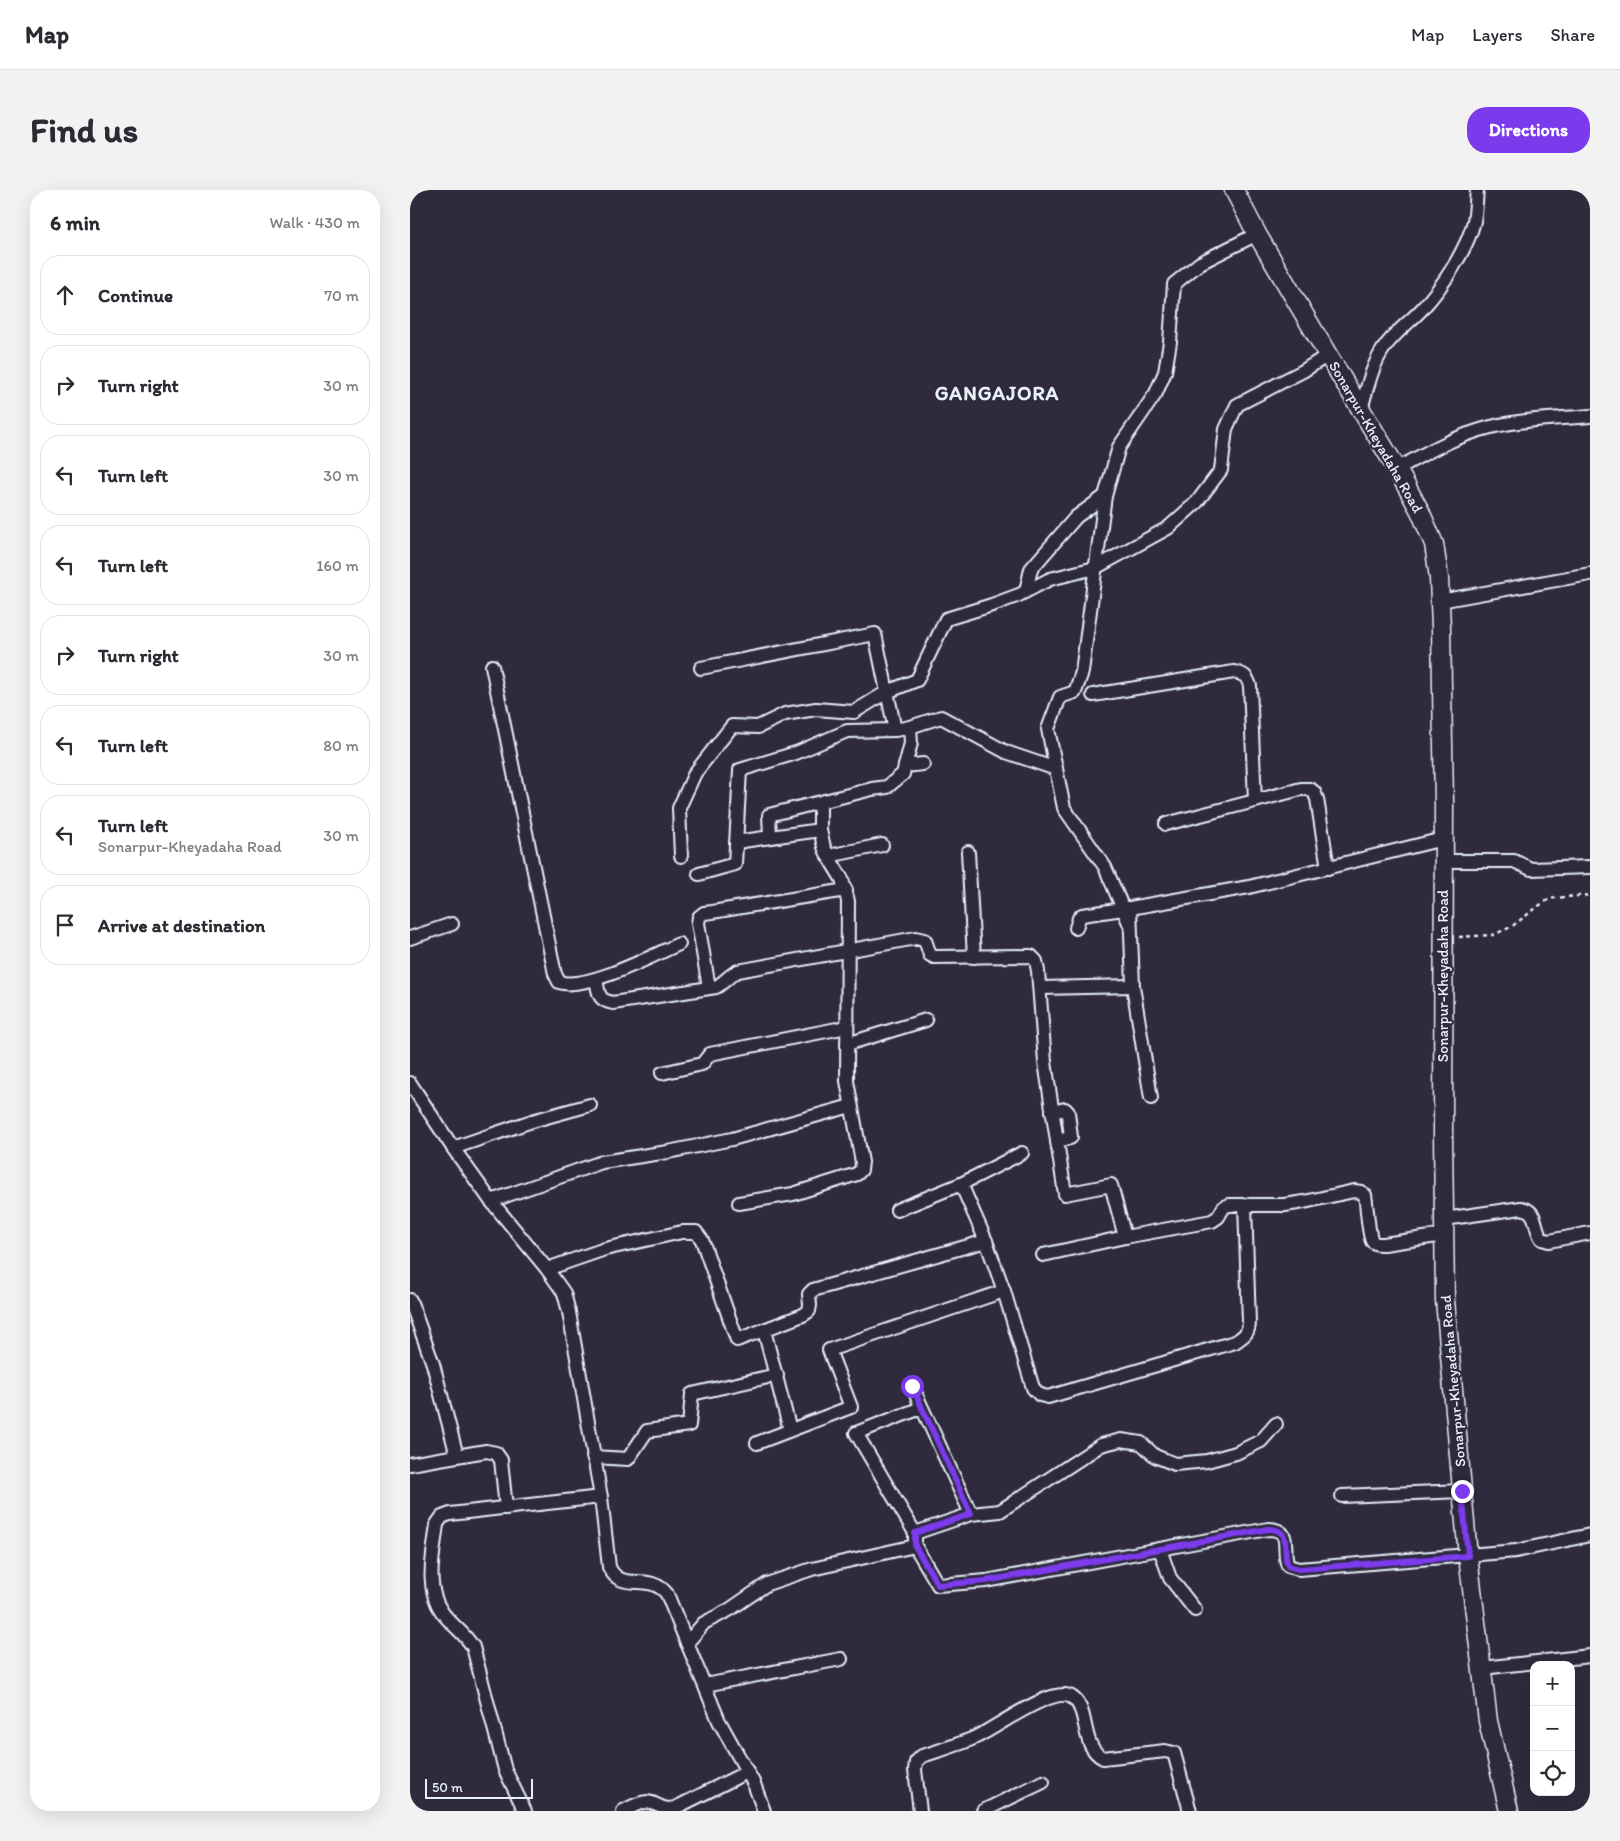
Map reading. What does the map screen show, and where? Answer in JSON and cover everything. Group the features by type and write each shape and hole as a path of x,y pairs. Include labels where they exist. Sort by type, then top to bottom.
{"main road":[{"name":"Sonarpur-Kheyadaha Road","path":"1234,190 1257,234 1397,469 1420,511 1434,544 1440,601 1445,1300 1468,1556 1488,1721 1509,1811"}],"street":[{"path":"1361,408 1378,359 1384,348 1427,302 1458,257 1469,236 1474,220 1477,190"},
{"path":"1151,1098 1133,986 1130,925 1127,908 1105,867 1064,808 1048,729 1060,697 1075,692 1082,672 1105,496 1119,447 1156,393 1165,372 1170,342 1174,284 1200,263 1257,234"},
{"path":"681,856 679,808 695,774 732,726 758,728 785,714 816,709 854,712 887,692 917,680 946,619 992,606 1026,592 1050,579 1095,568 1168,528 1197,502 1221,470 1226,429 1237,406 1303,371 1328,355"},
{"path":"1397,469 1441,445 1490,427 1516,422 1590,416"},
{"path":"1026,592 1031,569 1076,517 1105,496"},
{"path":"1440,601 1590,574"},
{"path":"701,668 874,634 895,730"},
{"path":"492,666 555,974 559,982 566,984 596,979 679,944"},
{"path":"1092,694 1234,672 1243,674 1250,686 1256,801"},
{"path":"699,874 735,864 740,770 796,753 847,731 895,730 941,717 1006,752 1056,769"},
{"path":"770,837 769,814 887,787 903,774 911,743 910,727"},
{"path":"905,766 923,764"},
{"path":"1166,824 1310,788 1317,799 1328,868"},
{"path":"739,1203 793,1194 858,1174 861,1170 862,1162 847,1081 848,901 846,890 828,856 820,830 820,803"},
{"path":"736,842 820,830"},
{"path":"1076,928 1082,915 1241,889 1443,839"},
{"path":"828,856 882,845"},
{"path":"968,852 974,957"},
{"path":"1443,861 1514,861 1531,870 1590,867"},
{"path":"709,988 698,923 699,917 712,912 846,890"},
{"path":"410,938 452,924"},
{"path":"596,979 600,996 604,1001 613,1004 709,988 722,984 730,976 738,972 920,938 925,940 930,955 934,958 1030,956 1036,961 1040,988 1045,1062 1065,1194 1111,1185 1125,1237"},
{"path":"1040,988 1133,986"},
{"path":"846,1044 926,1020"},
{"path":"662,1074 702,1064 710,1054 847,1027"},
{"path":"410,1083 453,1148 491,1200 564,1293 569,1312 601,1497 609,1567 613,1575 619,1580 655,1584 662,1587 667,1594 719,1721 754,1784 764,1811"},
{"path":"453,1148 532,1121 590,1105"},
{"path":"491,1200 602,1162 732,1139 851,1106"},
{"path":"897,1210 961,1184 1022,1154"},
{"path":"961,1184 986,1241 1004,1291 1032,1388 1040,1395 1048,1398 1235,1342 1245,1336 1249,1329 1246,1205"},
{"path":"1043,1255 1125,1237 1203,1224 1218,1217 1224,1207 1229,1205 1285,1205 1354,1191 1365,1195 1370,1234 1376,1244 1384,1244 1521,1208 1528,1209 1533,1214 1536,1228 1542,1239 1549,1241 1590,1233"},
{"path":"547,1269 604,1249 682,1232 696,1232 702,1240 737,1340 803,1315 809,1311 809,1294 813,1290 986,1241"},
{"path":"757,1443 851,1407 829,1350 1004,1291"},
{"path":"410,1300 433,1364 457,1456"},
{"path":"764,1330 790,1430"},
{"path":"593,1457 628,1459 647,1431 689,1425 692,1394 777,1375"},
{"path":"912,1386 971,1514"},
{"path":"921,1408 856,1433 915,1539 938,1585 986,1581 1276,1529 1285,1536 1286,1560 1288,1566 1293,1568 1516,1552 1590,1535"},
{"path":"687,1643 704,1623 729,1610 766,1584 915,1539 971,1514 1000,1511 1101,1445 1121,1440 1141,1443 1155,1456 1176,1464 1207,1461 1236,1452 1261,1441 1276,1424"},
{"path":"410,1464 486,1451 496,1453 501,1460 506,1508"},
{"path":"1342,1496 1462,1491"},
{"path":"525,1811 505,1770 473,1647 466,1635 449,1621 440,1610 431,1582 437,1524 442,1517 450,1514 601,1497"},
{"path":"1160,1549 1170,1578 1195,1610"},
{"path":"1482,1668 1590,1656"},
{"path":"705,1685 841,1659"},
{"path":"920,1811 915,1770 916,1762 922,1756 974,1738 994,1729 1037,1702 1060,1695 1074,1698 1091,1748 1103,1758 1165,1751 1174,1753 1190,1811"},
{"path":"623,1811 648,1802 666,1810 675,1808 747,1772"},
{"path":"983,1811 1043,1782"}],"path":[{"path":"1443,938 1493,935 1511,927 1544,902 1554,898 1590,895"}],"district":[{"name":"GANGAJORA","path":"997,393"}],"route":[{"path":"912,1386 971,1514 915,1533 915,1546 938,1585 986,1581 1268,1529 1276,1529 1282,1532 1285,1536 1288,1566 1299,1569 1468,1556 1462,1491"}]}
